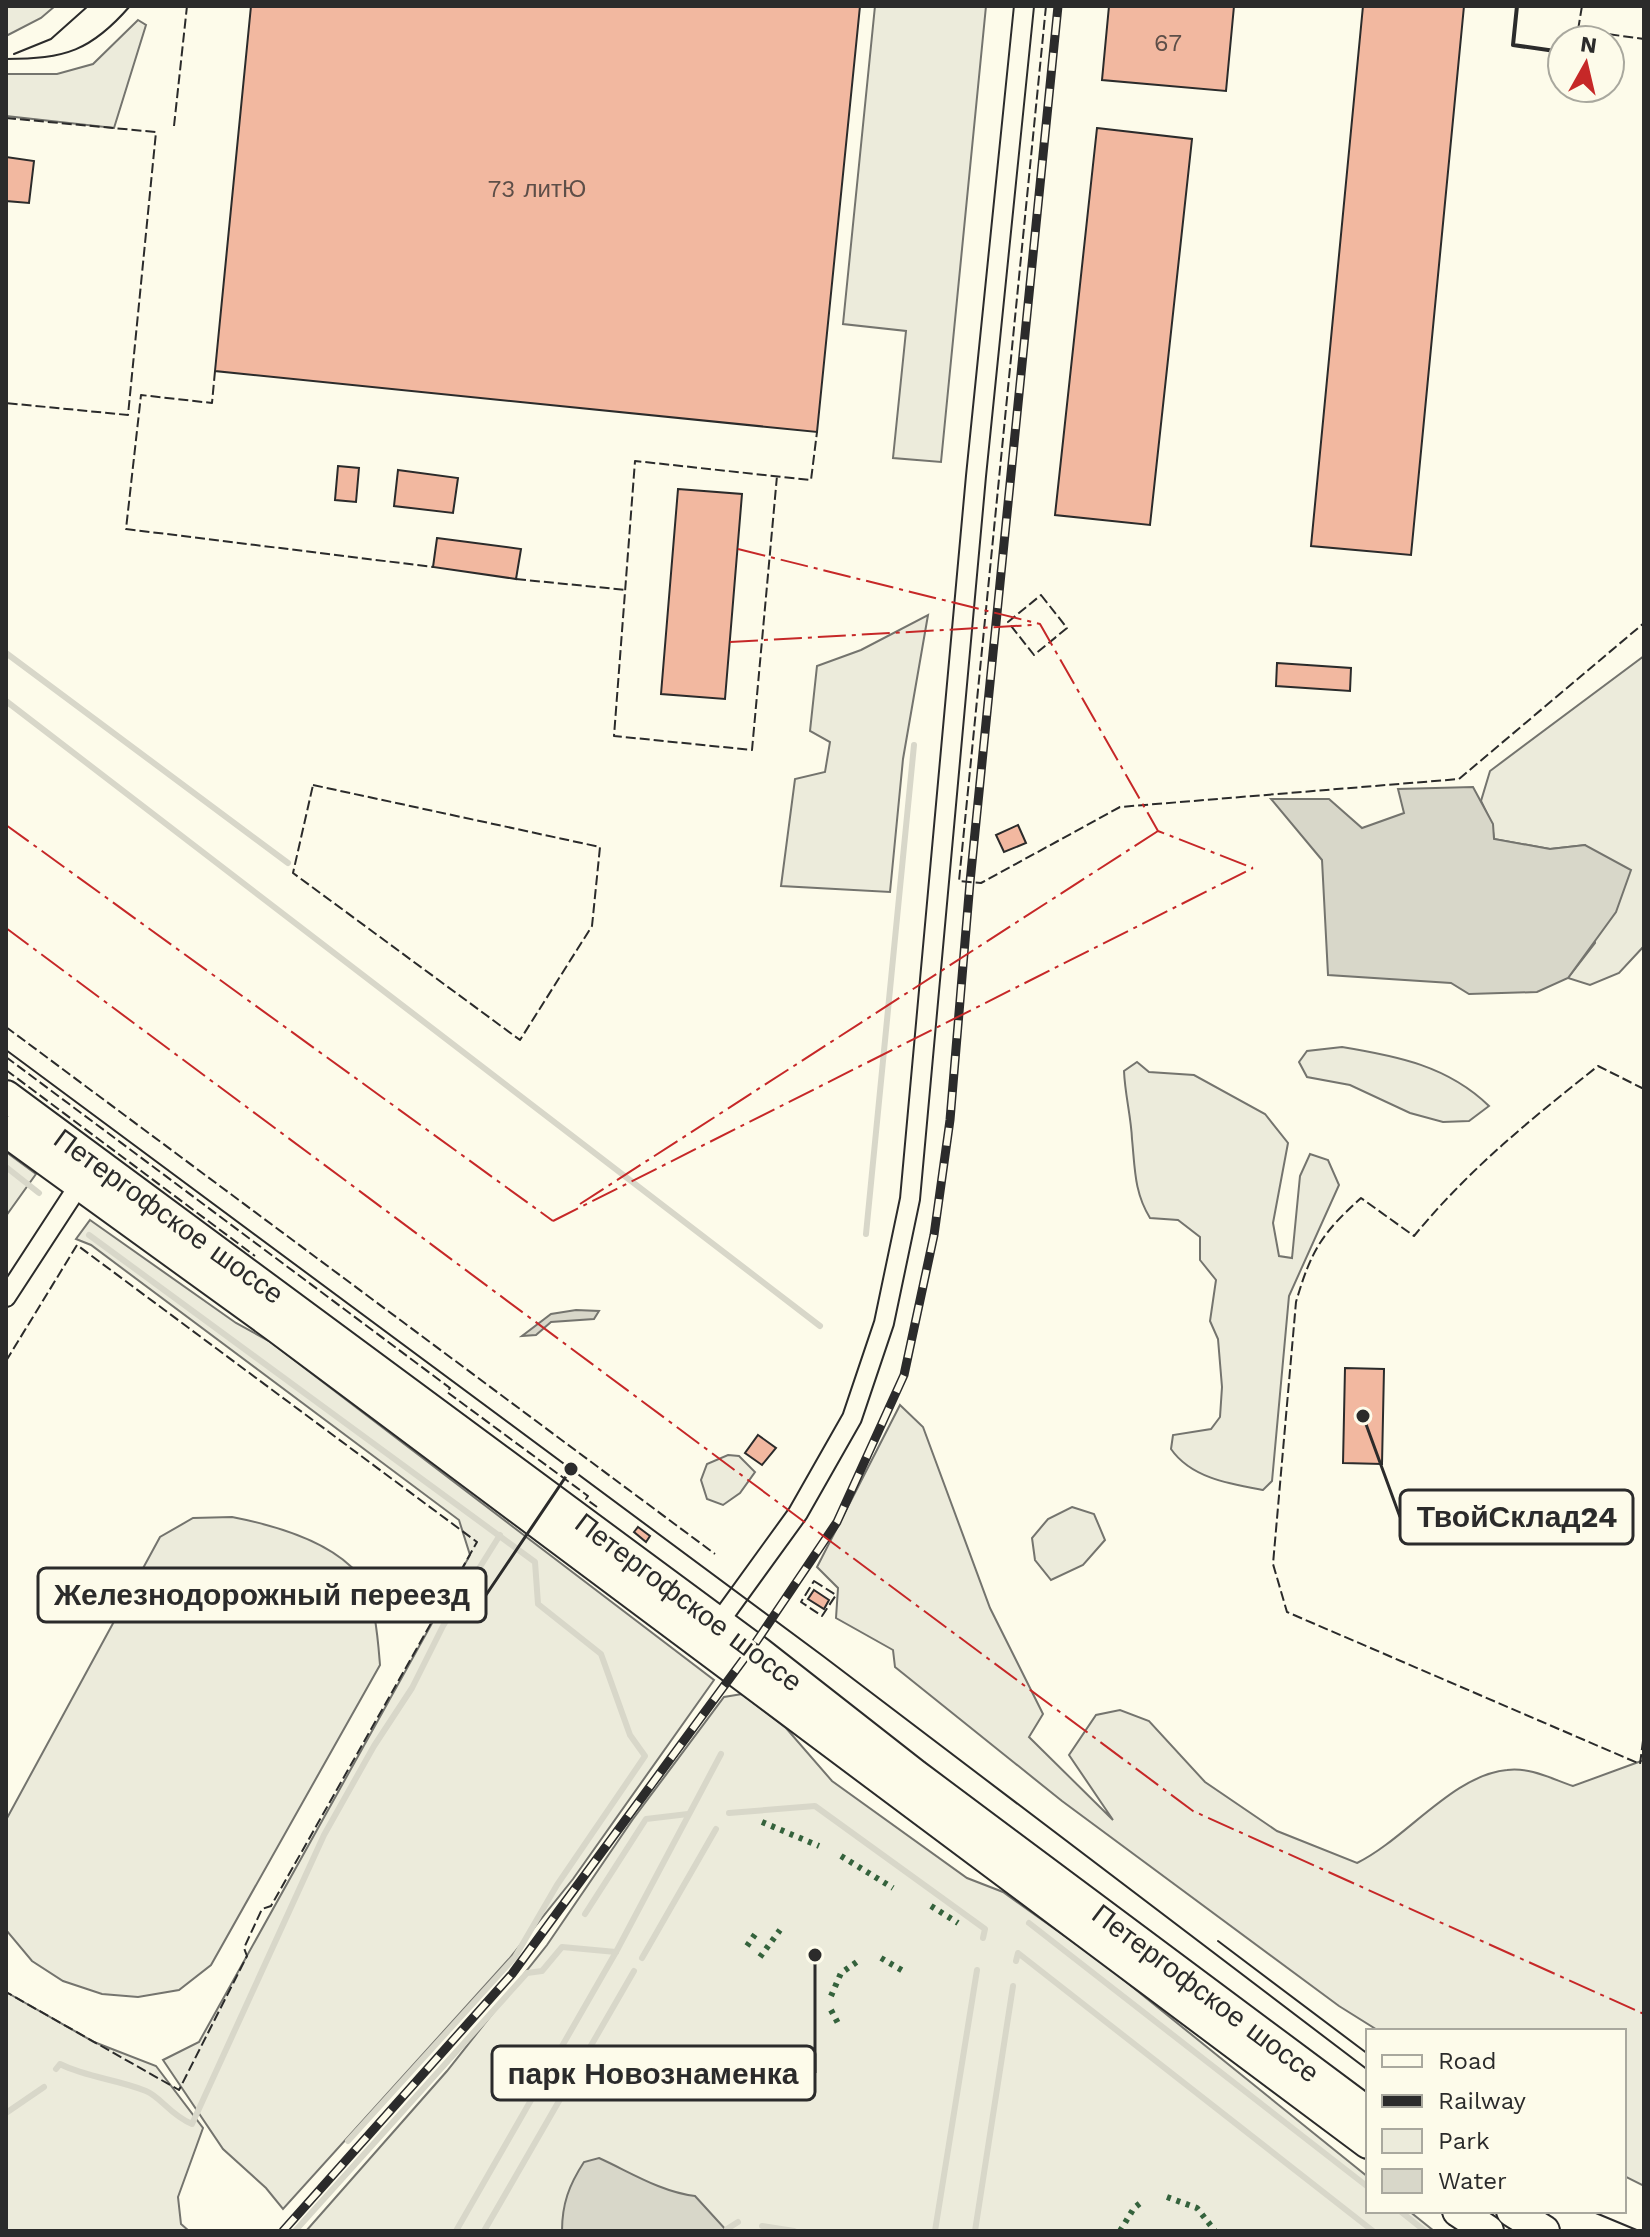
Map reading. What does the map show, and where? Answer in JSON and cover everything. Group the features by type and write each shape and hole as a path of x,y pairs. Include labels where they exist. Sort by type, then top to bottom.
{"main road":[{"name":"Петергофское шоссе","path":"6,1096 87,1174 711,1634 991,1833 1366,2112"},
{"name":"Петергофское шоссе","path":"6,1131 87,1174"},
{"name":"Петергофское шоссе","path":"711,1634 1366,2141"},
{"path":"1458,2213 1471,2231"},
{"path":"1459,2213 1488,2231"},
{"path":"1515,2213 1544,2231"}],"street":[{"path":"711,1634 798,1513 852,1418 884,1323 910,1199 976,476 1024,6"},
{"path":"6,1297 87,1174"}],"green space":[{"path":"6,6 55,6 41,18 6,36"},
{"path":"875,6 986,6 941,462 893,458 906,331 843,324"},
{"path":"138,20 146,25 114,128 6,116 6,74 57,74 93,64"},
{"path":"928,615 903,759 890,892 781,886 795,779 825,772 830,742 810,731 817,666 861,650"},
{"path":"1644,656 1644,946 1619,973 1590,985 1568,978 1595,943 1585,845 1550,849 1494,839 1492,824 1481,801 1490,771"},
{"path":"1342,1047 1402,1059 1439,1072 1473,1092 1489,1106 1469,1121 1443,1122 1410,1113 1350,1085 1307,1077 1299,1062 1307,1051"},
{"path":"1137,1062 1149,1072 1194,1075 1265,1114 1288,1143 1273,1223 1279,1256 1292,1258 1300,1176 1310,1154 1328,1160 1339,1185 1289,1296 1272,1481 1263,1490 1200,1473 1179,1459 1171,1449 1173,1435 1211,1429 1220,1417 1222,1387 1218,1339 1210,1321 1216,1280 1200,1260 1200,1237 1178,1220 1150,1218 1141,1199 1124,1071"},
{"path":"6,1152 36,1174 6,1216"},
{"path":"90,1220 236,1323 269,1341 714,1680 573,1879 509,1959 283,2209 266,2188 223,2149 163,2060 199,2042 470,1555 459,1520 91,1245 76,1239"},
{"path":"900,1405 923,1427 990,1608 1043,1714 1029,1737 1113,1820 1069,1755 1096,1715 1120,1710 1149,1721 1205,1782 1277,1831 1357,1863 1394,1839 1449,1795 1487,1774 1524,1770 1573,1786 1644,1760 1644,2186 1626,2177 1626,2029 1376,2029 1339,2006 1062,1801 895,1667 893,1650 836,1618 838,1588 817,1567"},
{"path":"728,1455 739,1456 755,1472 740,1493 723,1505 707,1499 701,1480 707,1464"},
{"path":"1072,1507 1094,1514 1105,1540 1083,1565 1051,1580 1035,1560 1032,1538 1048,1519"},
{"path":"232,1517 317,1543 333,1552 359,1575 369,1594 375,1618 380,1665 211,1965 179,1990 138,1997 102,1994 63,1981 32,1961 6,1930 6,1820 160,1537 193,1518"},
{"path":"742,1694 786,1728 832,1781 967,1878 1003,1892 1104,1964 1366,2175 1366,2213 1412,2213 1434,2231 306,2231 447,2071 547,1945 633,1819 724,1697"},
{"path":"6,1992 94,2042 156,2066 203,2128 178,2197 181,2224 189,2231 6,2231"}],"water":[{"path":"1473,787 1493,824 1494,839 1550,849 1585,845 1631,870 1616,912 1568,978 1537,992 1469,994 1451,983 1328,975 1322,860 1271,799 1329,799 1362,828 1404,813 1398,789"},
{"path":"576,1310 599,1311 594,1319 551,1322 536,1335 522,1336 551,1314"},
{"path":"599,2158 658,2186 695,2196 727,2231 562,2231 565,2203 574,2179 584,2162"}],"building":[{"path":"251,6 860,6 817,432 215,371"},
{"path":"1109,6 1234,6 1226,91 1102,80"},
{"path":"1363,6 1464,6 1411,555 1311,546"},
{"path":"1097,128 1192,139 1150,525 1055,515"},
{"path":"6,157 34,161 29,203 6,201"},
{"path":"338,466 359,468 356,502 335,500"},
{"path":"398,470 458,478 453,513 394,506"},
{"path":"678,489 742,494 725,699 661,694"},
{"path":"437,538 521,549 516,579 433,567"},
{"path":"1277,663 1351,668 1350,691 1276,686"},
{"path":"1018,825 1026,843 1004,852 996,835"},
{"path":"1345,1368 1384,1369 1382,1464 1343,1463"},
{"path":"758,1435 776,1448 762,1465 745,1453"},
{"path":"638,1527 650,1536 646,1542 634,1532"},
{"path":"814,1590 829,1600 824,1609 808,1599"}],"waterway":[{"path":"6,653 288,863"},
{"path":"6,701 820,1326"},
{"path":"866,1234 914,745"},
{"path":"6,1167 39,1193"},
{"path":"89,1235 535,1562 538,1604 601,1654 630,1735 645,1756 557,1885 515,1957 348,2141"},
{"path":"56,2069 60,2064 146,2091 192,2124 324,1835 374,1746 412,1688 443,1626 500,1535"},
{"path":"456,2231 616,1952 721,1754"},
{"path":"729,1813 815,1806 985,1929 983,1938"},
{"path":"585,1914 646,1819 688,1814"},
{"path":"642,1958 716,1829"},
{"path":"1029,1923 1366,2185"},
{"path":"295,2231 527,1973 542,1971 562,1947 616,1952"},
{"path":"1016,1961 1018,1953 1373,2231"},
{"path":"935,2231 977,1970"},
{"path":"484,2231 634,1971"},
{"path":"975,2231 1013,1986"},
{"path":"6,2113 44,2087"},
{"path":"1402,2213 1425,2231"},
{"path":"727,2229 738,2222"},
{"path":"762,2226 794,2231"}],"tram line":[{"path":"14,54 51,39 88,6"},
{"path":"6,59 45,57 76,49 102,33 130,6"},
{"path":"6,1050 823,1656 1366,2068"},
{"path":"1218,1941 1366,2052"},
{"path":"1596,2213 1639,2231"}],"railway":[{"path":"283,2231 512,1974 752,1648 837,1522 904,1375 934,1235 950,1120 970,882 1058,6"}],"hedge":[{"path":"762,1822 819,1846"},
{"path":"841,1856 893,1888"},
{"path":"931,1906 958,1923"},
{"path":"760,1957 780,1930"},
{"path":"747,1946 756,1933"},
{"path":"881,1958 905,1972"},
{"path":"831,1996 841,1973 861,1959"},
{"path":"831,2010 840,2027"},
{"path":"1167,2197 1197,2208 1215,2231"},
{"path":"1120,2231 1134,2208 1144,2200"}],"fence":[{"path":"174,126 187,6"},
{"path":"1046,6 959,881 981,883 1120,807 1459,779 1644,623"},
{"path":"1582,6 1578,30 1644,39"},
{"path":"6,118 156,132 128,415 6,403"},
{"path":"215,371 212,403 141,395 126,529 433,567"},
{"path":"777,476 752,750 614,736 635,461 811,480 817,432"},
{"path":"516,579 626,590"},
{"path":"1041,595 1067,628 1034,655 1008,622 1041,595"},
{"path":"313,785 600,847 592,926 520,1040 293,873 313,785"},
{"path":"6,1027 715,1554"},
{"path":"6,1057 450,1388 447,1392 588,1496 586,1499 597,1507"},
{"path":"1644,1089 1598,1066 1479,1167 1414,1236 1361,1198 1327,1233 1307,1269 1296,1302 1273,1564 1287,1612 1640,1764 1644,1733"},
{"path":"6,1070 255,1256"},
{"path":"6,1361 77,1245 477,1542 271,1906 262,1909 244,1948 247,1956 179,2090 6,1992"},
{"path":"814,1581 836,1595 822,1616 801,1602 814,1581"}],"wall":[{"path":"1517,6 1513,45 1546,50"}],"power":[{"path":"738,549 1040,624 1158,831 1253,868"},
{"path":"730,642 1033,625"},
{"path":"6,825 553,1221"},
{"path":"580,1204 1158,831"},
{"path":"553,1221 1253,868"},
{"path":"6,928 1193,1811 1644,2014"}],"place":[{"name":"ТвойСклад24","path":"1363,1416"},
{"name":"Железнодорожный переезд","path":"571,1469"},
{"name":"парк Новознаменка","path":"815,1955"}]}
